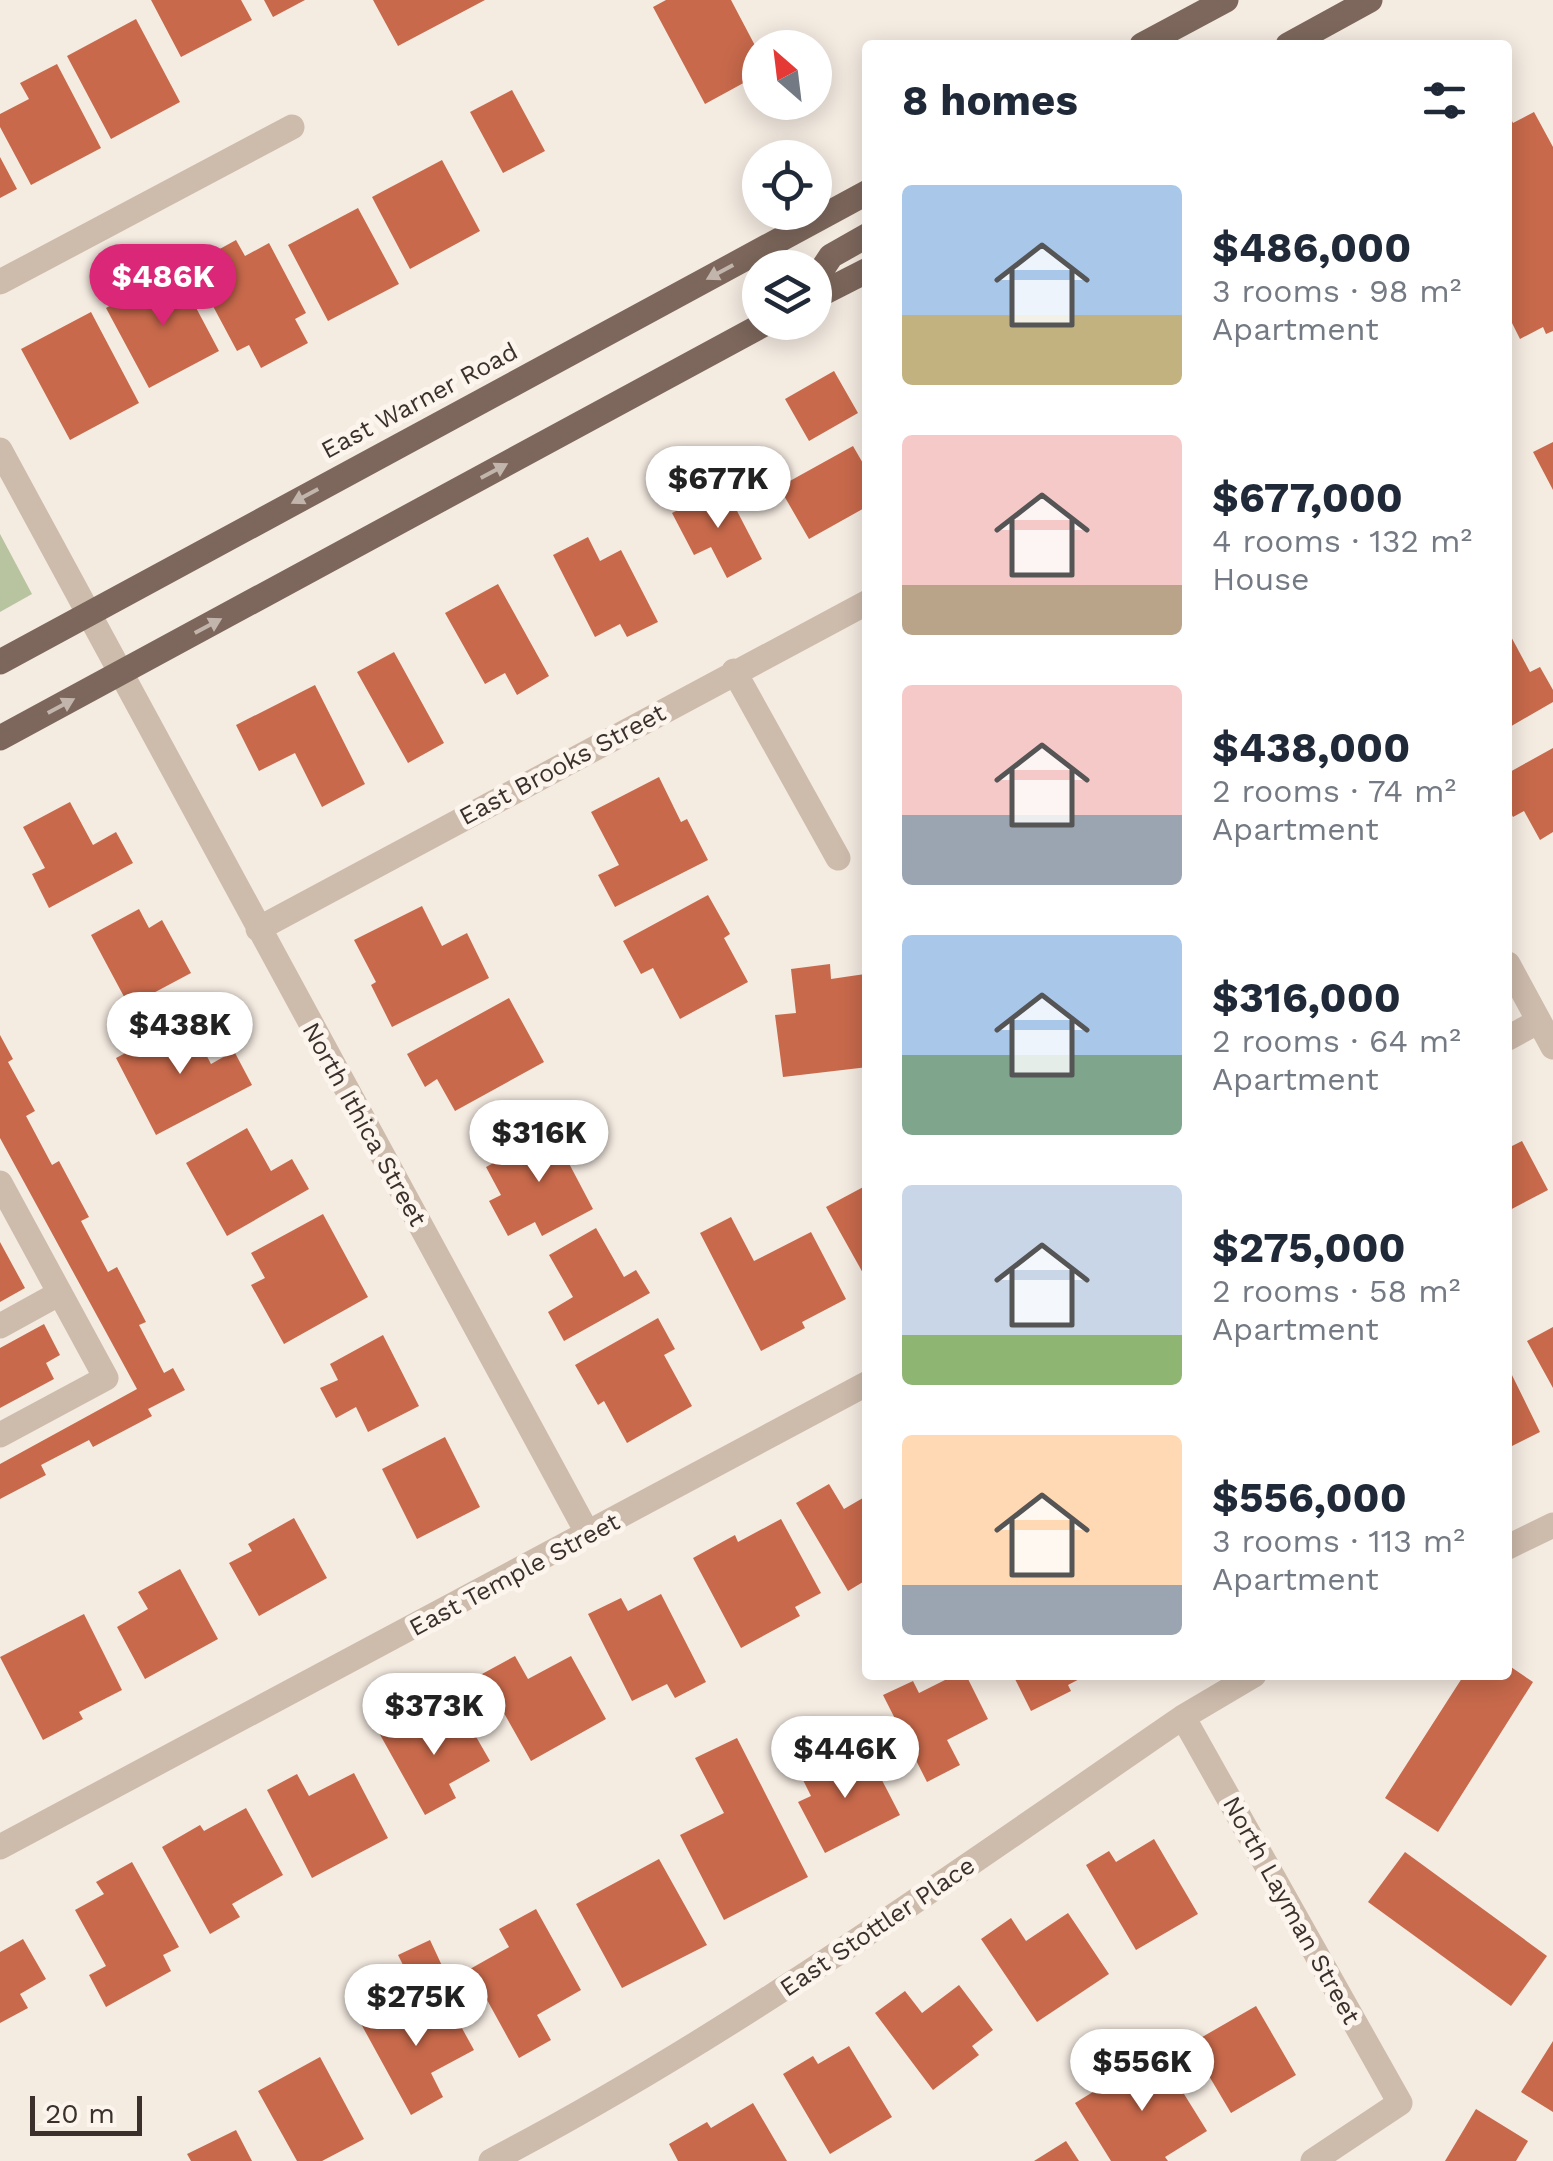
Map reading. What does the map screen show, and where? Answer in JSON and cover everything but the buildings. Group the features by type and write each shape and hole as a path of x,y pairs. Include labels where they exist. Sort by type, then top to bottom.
{"main road":[{"path":"1151,40 1226,0"},
{"path":"1297,40 1370,0"},
{"name":"East Warner Road","path":"0,662 862,195"},
{"path":"832,255 862,238"},
{"path":"832,288 862,273"},
{"path":"0,738 742,336"}],"street":[{"path":"0,282 292,127"},
{"name":"North Ithica Street","path":"0,450 588,1534"},
{"name":"East Brooks Street","path":"258,929 862,605"},
{"path":"734,672 838,858"},
{"path":"1512,972 1553,1047"},
{"path":"1512,1036 1538,1021"},
{"path":"0,1183 8,1214 60,1293 106,1378 0,1435"},
{"path":"0,1326 60,1293"},
{"name":"East Temple Street","path":"0,1847 862,1386"},
{"path":"1512,1545 1553,1526"},
{"name":"East Stottler Place","path":"491,2161 571,2119 741,2018 1246,1680"},
{"name":"North Layman Street","path":"1184,1718 1400,2103 1314,2161"}],"green space":[{"path":"0,534 32,594 0,612"}]}
